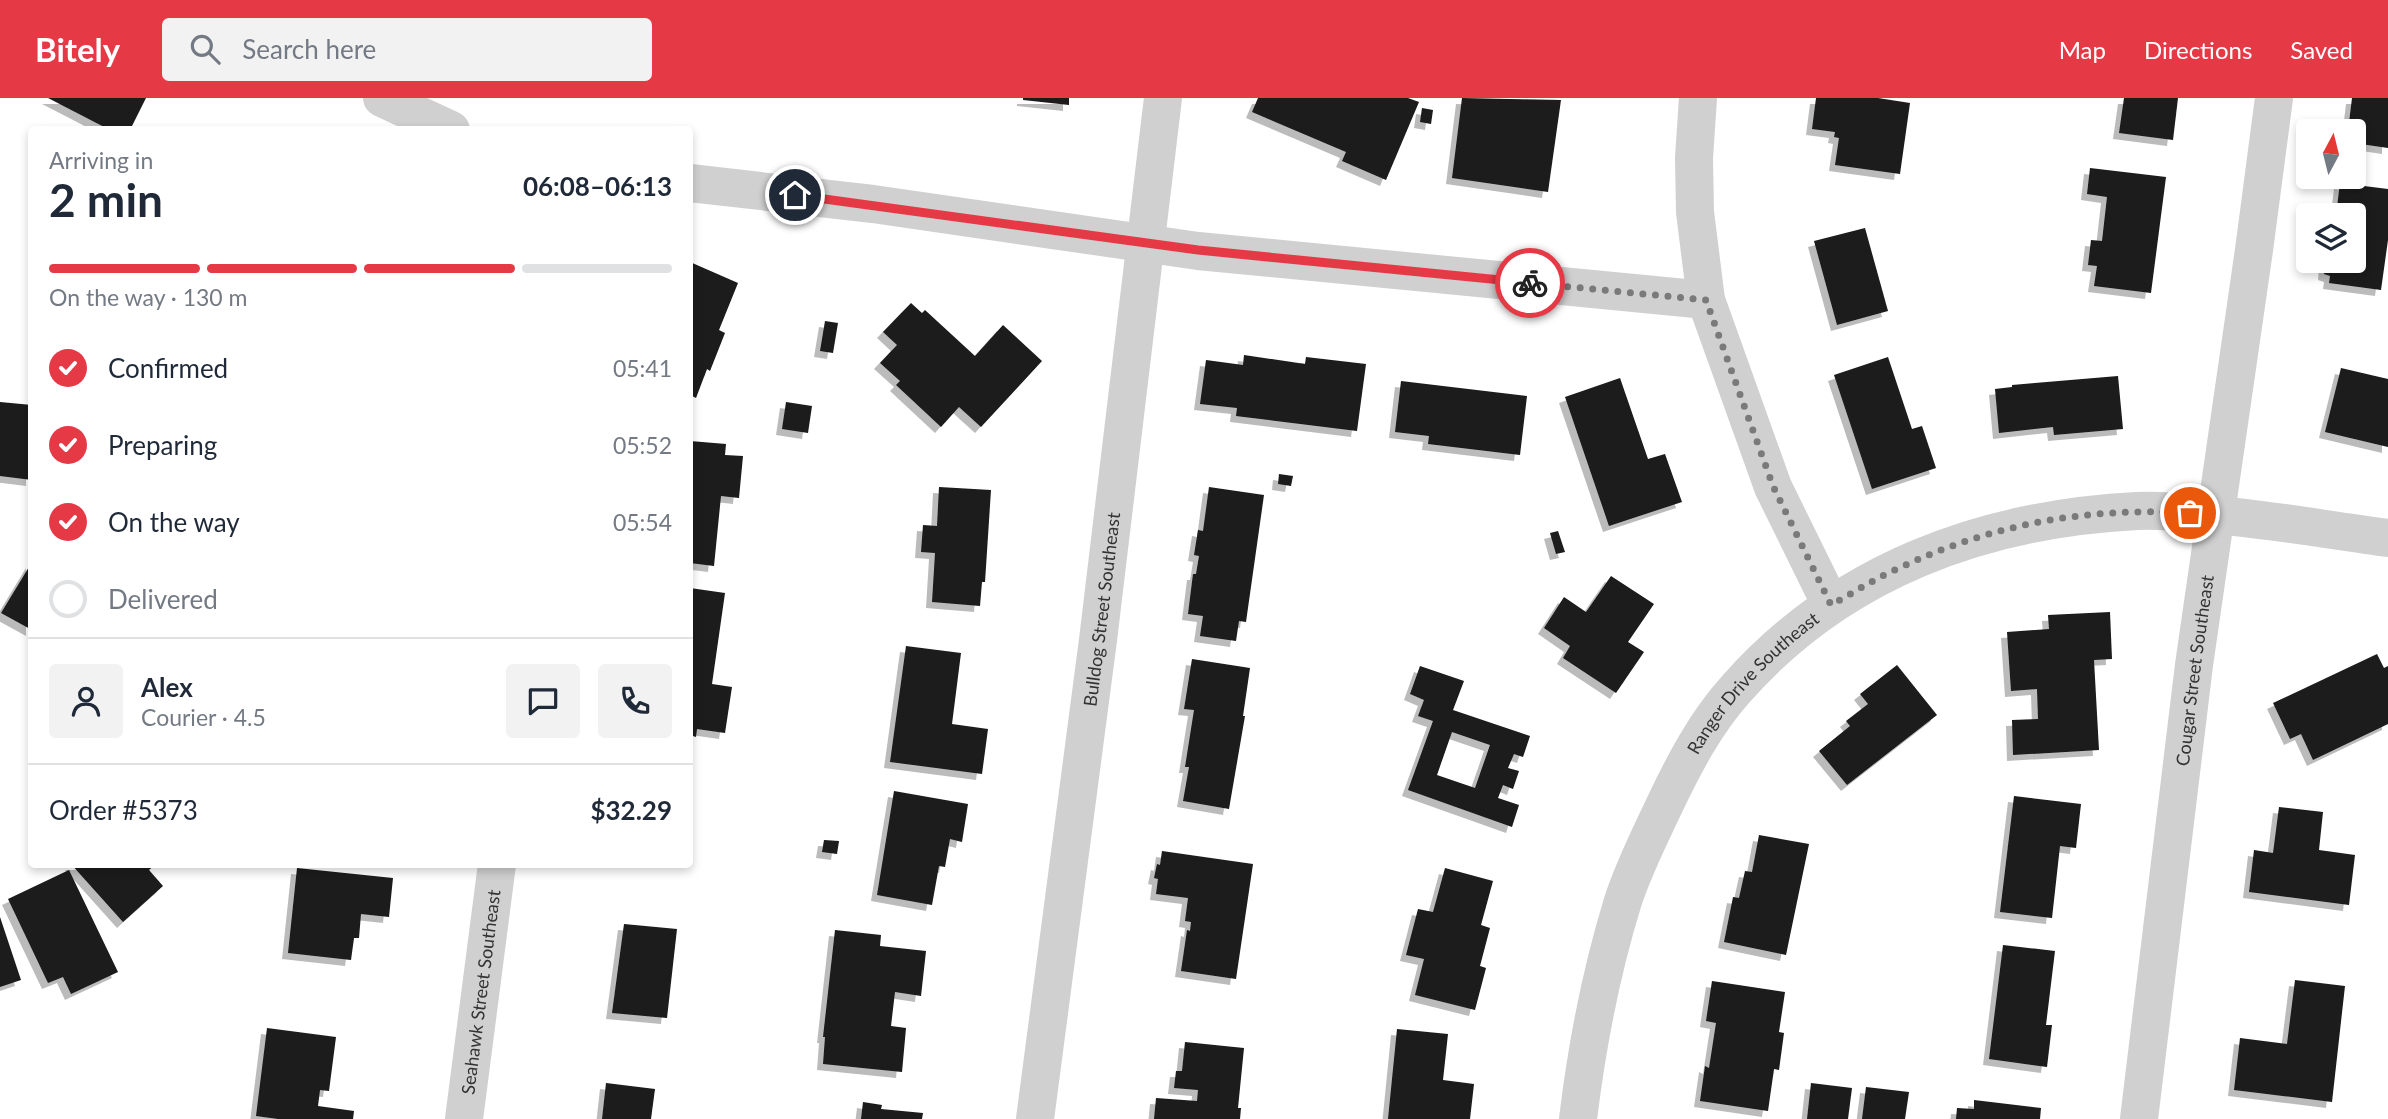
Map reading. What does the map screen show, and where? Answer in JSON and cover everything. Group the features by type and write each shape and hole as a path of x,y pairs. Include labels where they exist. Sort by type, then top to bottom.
{"street":[{"path":"382,98 442,126"},
{"name":"Bulldog Street Southeast","path":"1035,1119 1098,640 1163,98"},
{"path":"1698,98 1694,158 1695,212 1706,300 1773,486 1831,605"},
{"name":"Cougar Street Southeast","path":"2139,1119 2194,665 2274,98"},
{"path":"693,183 873,204 1225,253 1706,300"},
{"name":"Ranger Drive Southeast","path":"1577,1119 1597,998 1624,900 1641,854 1683,765 1733,691 1798,628 1831,605 1895,570 1948,547 2005,528 2069,517 2141,510 2215,515 2388,538"},
{"name":"Seahawk Street Southeast","path":"464,1119 496,868"}],"building":[{"path":"48,98 146,98 132,126 102,126"},
{"path":"1069,98 1069,105 1023,100"},
{"path":"1258,98 1408,98 1419,102 1386,180 1342,161 1346,152 1252,112"},
{"path":"1462,98 1561,100 1548,192 1452,178"},
{"path":"1816,98 1878,98 1910,103 1900,174 1835,165 1839,138 1834,137 1835,132 1812,129"},
{"path":"2124,98 2178,98 2173,140 2119,133"},
{"path":"2352,98 2388,98 2388,148 2366,145 2366,119 2349,119"},
{"path":"1422,108 1433,110 1431,124 1420,122"},
{"path":"2090,168 2166,177 2151,293 2094,286 2097,266 2088,265 2091,240 2102,241 2107,197 2087,194"},
{"path":"2366,186 2388,189 2388,240 2381,290 2329,283 2330,276 2324,274 2366,273 2366,203 2338,203 2339,189 2366,189"},
{"path":"1865,228 1888,311 1837,325 1814,241"},
{"path":"693,263 738,283 719,330 725,333 696,398 693,396"},
{"path":"911,303 922,313 925,310 975,356 1003,325 1042,361 981,427 959,407 941,427 896,385 900,381 880,363 897,345 883,332"},
{"path":"825,321 838,323 833,353 820,351"},
{"path":"1244,355 1305,364 1306,357 1366,364 1357,431 1236,416 1237,408 1200,404 1206,360 1243,365"},
{"path":"1888,357 1912,429 1922,426 1936,468 1872,489 1834,375"},
{"path":"2341,368 2388,379 2388,447 2325,432"},
{"path":"2118,376 2123,429 2054,435 2053,427 1999,433 1995,389 2012,385"},
{"path":"1620,378 1648,459 1665,454 1682,502 1609,526 1565,397"},
{"path":"1401,381 1527,396 1520,455 1428,444 1429,436 1395,432"},
{"path":"0,402 28,405 28,480 0,476"},
{"path":"786,402 812,406 808,433 782,429"},
{"path":"693,441 726,444 725,455 743,456 739,498 721,496 714,566 693,563"},
{"path":"1279,474 1293,476 1291,486 1278,484"},
{"path":"939,487 991,490 985,582 982,582 980,606 932,602 935,553 921,552 923,525 937,526"},
{"path":"1209,487 1264,495 1246,622 1239,621 1236,641 1200,636 1203,616 1188,614 1193,574 1196,574 1199,556 1194,555 1198,530 1203,531"},
{"path":"1558,531 1565,552 1556,554 1550,533"},
{"path":"28,569 28,628 1,613"},
{"path":"1611,576 1654,604 1628,642 1644,652 1616,693 1563,658 1570,646 1544,628 1564,597 1586,612"},
{"path":"693,588 725,593 712,684 732,687 725,733 697,729 696,737 693,736"},
{"path":"2110,612 2112,659 2094,660 2099,750 2013,755 2012,720 2038,719 2037,689 2011,691 2007,632 2049,629 2048,615"},
{"path":"906,646 961,653 952,724 988,729 982,774 890,762"},
{"path":"2377,654 2384,668 2388,666 2388,724 2313,760 2301,734 2290,739 2273,703"},
{"path":"1192,659 1250,668 1245,716 1229,809 1183,801 1194,710 1184,709"},
{"path":"1897,665 1937,715 1847,785 1819,751 1850,726 1846,721 1868,704 1860,694"},
{"path":"1420,666 1464,681 1453,710 1530,736 1523,757 1514,754 1508,768 1519,771 1513,789 1503,785 1498,798 1519,805 1512,827 1408,790 1433,721 1418,716 1424,700 1410,694","holes":["1452,732 1490,745 1475,788 1437,775"]},
{"path":"894,791 968,804 962,842 950,839 945,867 939,866 932,905 877,895"},
{"path":"2014,796 2081,804 2076,848 2060,846 2052,918 2000,912"},
{"path":"2279,807 2323,812 2319,850 2355,855 2349,905 2249,892 2254,850 2273,853"},
{"path":"1759,835 1809,844 1786,955 1724,942 1733,897 1739,898 1745,871 1752,872"},
{"path":"824,840 839,841 837,854 822,852"},
{"path":"1162,851 1253,864 1236,979 1181,971 1187,930 1190,931 1191,922 1185,921 1188,898 1156,894 1158,879 1154,878"},
{"path":"75,868 151,868 149,870 163,886 123,922"},
{"path":"297,868 393,878 389,917 361,914 359,938 354,938 351,960 288,953"},
{"path":"1445,868 1493,881 1481,925 1490,928 1480,966 1486,968 1475,1010 1415,995 1424,959 1406,955 1418,909 1433,912"},
{"path":"69,870 118,972 71,994 63,977 48,983 8,899"},
{"path":"0,917 21,980 0,987"},
{"path":"624,924 677,929 667,1018 612,1013"},
{"path":"835,930 881,935 880,946 926,951 921,996 895,992 891,1026 906,1028 902,1072 823,1064 823,1037"},
{"path":"2003,945 2055,951 2046,1025 2052,1025 2047,1067 1989,1059"},
{"path":"2295,980 2345,986 2332,1102 2234,1090 2240,1038 2287,1044"},
{"path":"1712,981 1785,992 1779,1032 1784,1033 1779,1070 1774,1069 1768,1111 1700,1101 1705,1066 1709,1068 1716,1023 1706,1021"},
{"path":"267,1028 336,1037 329,1091 320,1090 318,1106 354,1111 353,1119 278,1119 256,1116"},
{"path":"1397,1029 1448,1034 1443,1080 1474,1084 1470,1119 1388,1119"},
{"path":"1185,1042 1244,1048 1238,1108 1241,1108 1240,1119 1154,1119 1156,1098 1197,1101 1198,1090 1174,1088 1176,1071 1182,1071"},
{"path":"606,1083 655,1089 651,1119 602,1119"},
{"path":"1811,1083 1852,1088 1848,1119 1807,1119"},
{"path":"1866,1087 1909,1092 1905,1119 1862,1119"},
{"path":"1974,1100 2041,1108 2040,1119 1956,1119 1957,1108 1974,1109"},
{"path":"863,1102 882,1105 881,1109 923,1113 922,1119 861,1119"}],"way so far":[{"path":"1530,283 1706,300 1773,486 1831,605 1895,570 1948,547 1995,531 2036,522 2141,510 2190,513"}],"route":[{"path":"795,195 1198,250 1530,283"}]}
